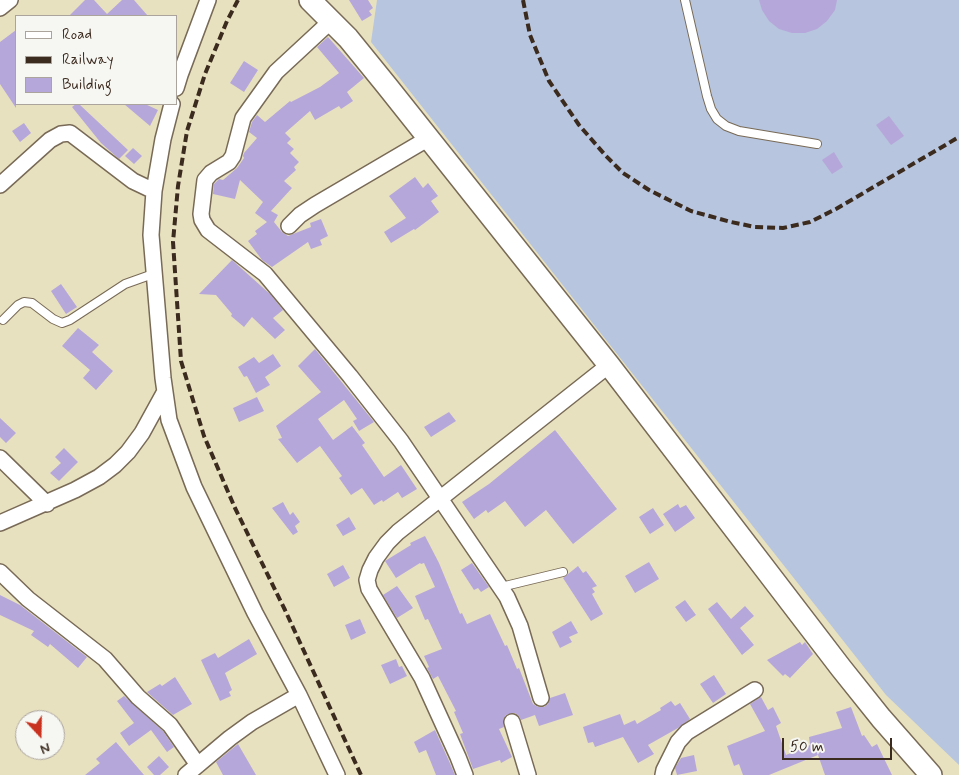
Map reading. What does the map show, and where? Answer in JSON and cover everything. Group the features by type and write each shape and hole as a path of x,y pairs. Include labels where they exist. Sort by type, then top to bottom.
{"street":[{"path":"0,8 10,0"},
{"path":"178,82 208,0"},
{"path":"310,0 348,38 429,138 609,365 841,668 881,718 931,775"},
{"path":"331,21 276,72 243,118 233,156 229,162 211,173 206,180 201,214 208,230 265,274 384,419 441,498 501,587 520,626 541,698"},
{"path":"172,105 163,139 154,191 151,234 164,393 169,420 194,487 337,775"},
{"path":"0,184 50,140 61,134 70,133 134,181 154,191"},
{"path":"289,226 314,205 429,138"},
{"path":"464,775 458,757 422,678 373,599 367,580 376,558 387,543 609,365"},
{"path":"0,523 47,504 99,477 116,465 142,433 164,393"},
{"path":"0,458 47,504"},
{"path":"0,572 28,599 105,658 138,697 170,725 192,770 252,722 298,695"},
{"path":"663,775 678,742 687,732 755,690"},
{"path":"512,722 528,775"}],"lane":[{"path":"685,0 707,96 711,109 717,119 726,126 739,131 817,144"},
{"path":"3,320 18,305 24,302 32,303 52,319 62,322 70,320 125,284 153,274"},
{"path":"501,587 563,572"}],"shaded area":[{"path":"377,0 959,0 959,765 886,695 371,42"}],"building":[{"path":"85,0 94,0 107,14 122,0 134,0 147,15 70,15"},
{"path":"349,0 368,0 373,8 369,11 372,15 362,21"},
{"path":"759,0 837,0 835,10 827,21 817,29 805,33 792,33 779,29 769,21 762,10"},
{"path":"15,31 16,108 0,84 0,42"},
{"path":"328,37 364,78 347,92 353,101 341,109 339,106 315,120 310,111 285,133 291,139 287,143 294,149 290,153 299,162 294,167 296,170 284,181 292,188 271,211 278,215 274,222 288,236 311,227 310,223 321,219 328,236 320,240 322,245 311,249 308,242 272,267 262,260 248,241 257,234 255,231 267,222 255,213 263,202 240,180 235,199 213,194 214,184 219,179 223,180 237,168 244,158 244,153 257,138 249,132 252,122 257,115 265,122 290,101 320,87 339,73 317,47"},
{"path":"244,61 258,70 244,92 230,83"},
{"path":"80,105 128,150 119,159 101,143 72,107"},
{"path":"125,105 147,105 158,110 150,126"},
{"path":"889,116 904,136 891,145 876,125"},
{"path":"24,123 31,133 20,142 12,131"},
{"path":"133,148 142,156 134,164 125,156"},
{"path":"834,152 843,167 832,174 822,160"},
{"path":"415,177 423,188 428,183 438,196 431,201 439,212 415,230 391,243 384,232 406,218 389,196"},
{"path":"232,260 270,294 283,310 273,318 285,330 275,339 252,317 244,327 231,316 232,314 216,295 199,294"},
{"path":"61,284 77,307 66,314 51,291"},
{"path":"78,328 99,345 92,352 113,371 96,390 83,378 90,370 62,346"},
{"path":"315,349 374,422 359,431 353,421 357,419 344,400 318,419 333,440 352,426 365,443 362,445 384,477 401,465 417,489 402,498 398,492 383,502 382,500 374,505 362,488 351,495 339,478 342,476 320,446 297,463 278,439 282,438 276,426 321,392 298,366"},
{"path":"273,354 281,366 265,377 270,385 256,393 247,376 244,377 238,367 254,357 259,363"},
{"path":"257,397 264,411 239,422 233,408"},
{"path":"449,412 456,421 431,437 424,427"},
{"path":"0,418 16,433 6,443 0,437"},
{"path":"555,430 617,509 573,544 546,510 525,527 505,501 488,513 486,510 474,519 462,502 489,484"},
{"path":"64,448 78,462 59,481 50,473 61,463 55,457"},
{"path":"283,502 290,515 293,512 300,522 295,526 298,532 293,535 272,508"},
{"path":"678,504 680,508 686,505 695,518 675,532 663,514"},
{"path":"653,508 664,525 650,534 639,517"},
{"path":"349,517 356,529 343,536 336,525"},
{"path":"425,536 439,563 460,614 462,613 467,624 490,614 505,646 507,645 517,669 519,668 533,704 538,707 544,707 548,704 550,698 565,693 573,715 539,726 535,715 521,720 515,713 506,715 503,720 504,727 499,729 512,757 501,763 500,760 473,769 460,734 463,733 454,712 456,711 438,676 433,679 427,668 429,667 424,656 442,649 428,619 425,620 415,596 435,587 424,563 420,563 396,578 385,561 411,545 410,543"},
{"path":"649,562 659,579 635,593 625,576"},
{"path":"472,563 489,587 481,592 478,588 474,590 461,570"},
{"path":"343,565 350,578 334,587 327,574"},
{"path":"578,566 583,573 586,571 597,586 592,588 595,592 592,594 603,614 591,621 563,578"},
{"path":"397,586 413,608 397,618 383,595"},
{"path":"0,595 20,605 87,657 78,668 50,644 48,647 31,635 34,631 0,615"},
{"path":"685,600 696,615 686,622 675,607"},
{"path":"717,602 731,619 745,606 754,616 740,628 754,645 742,655 708,609"},
{"path":"360,619 366,633 351,640 345,625"},
{"path":"571,621 578,633 569,637 572,642 560,648 552,632"},
{"path":"249,639 257,654 225,673 232,690 229,692 231,696 220,701 201,660 215,653 218,658"},
{"path":"800,642 802,645 805,642 813,654 790,678 785,674 783,676 767,660"},
{"path":"396,659 399,667 402,666 407,676 390,684 381,665"},
{"path":"714,675 726,694 713,703 700,684"},
{"path":"175,677 192,704 173,715 147,692 160,684 162,686"},
{"path":"124,696 163,731 174,747 167,752 151,730 129,746 120,733 134,723 117,701"},
{"path":"761,697 768,710 773,707 781,723 776,726 786,755 810,745 809,737 842,728 836,712 851,707 862,736 864,735 872,747 877,744 892,775 825,775 818,755 769,775 743,775 739,764 734,766 727,746 765,731 750,704"},
{"path":"671,701 675,706 680,703 690,719 648,745 654,754 638,763 623,737 595,747 593,742 588,743 583,727 620,714 624,725 635,720 637,724 661,710 660,708"},
{"path":"435,730 455,775 436,775 426,750 419,753 414,742"},
{"path":"116,742 144,775 85,775 100,763 96,759"},
{"path":"238,744 256,775 223,775 216,762"},
{"path":"694,755 697,771 677,775 675,768 681,758"},
{"path":"159,756 169,767 160,775 154,775 147,767"}],"railway":[{"path":"238,0 205,74 187,131 178,186 173,242 181,361 204,436 235,508 285,610 361,775"},
{"path":"523,0 530,35 549,81 579,125 623,173 649,190 691,211 755,227 783,228 810,222 836,209 959,137"}]}
